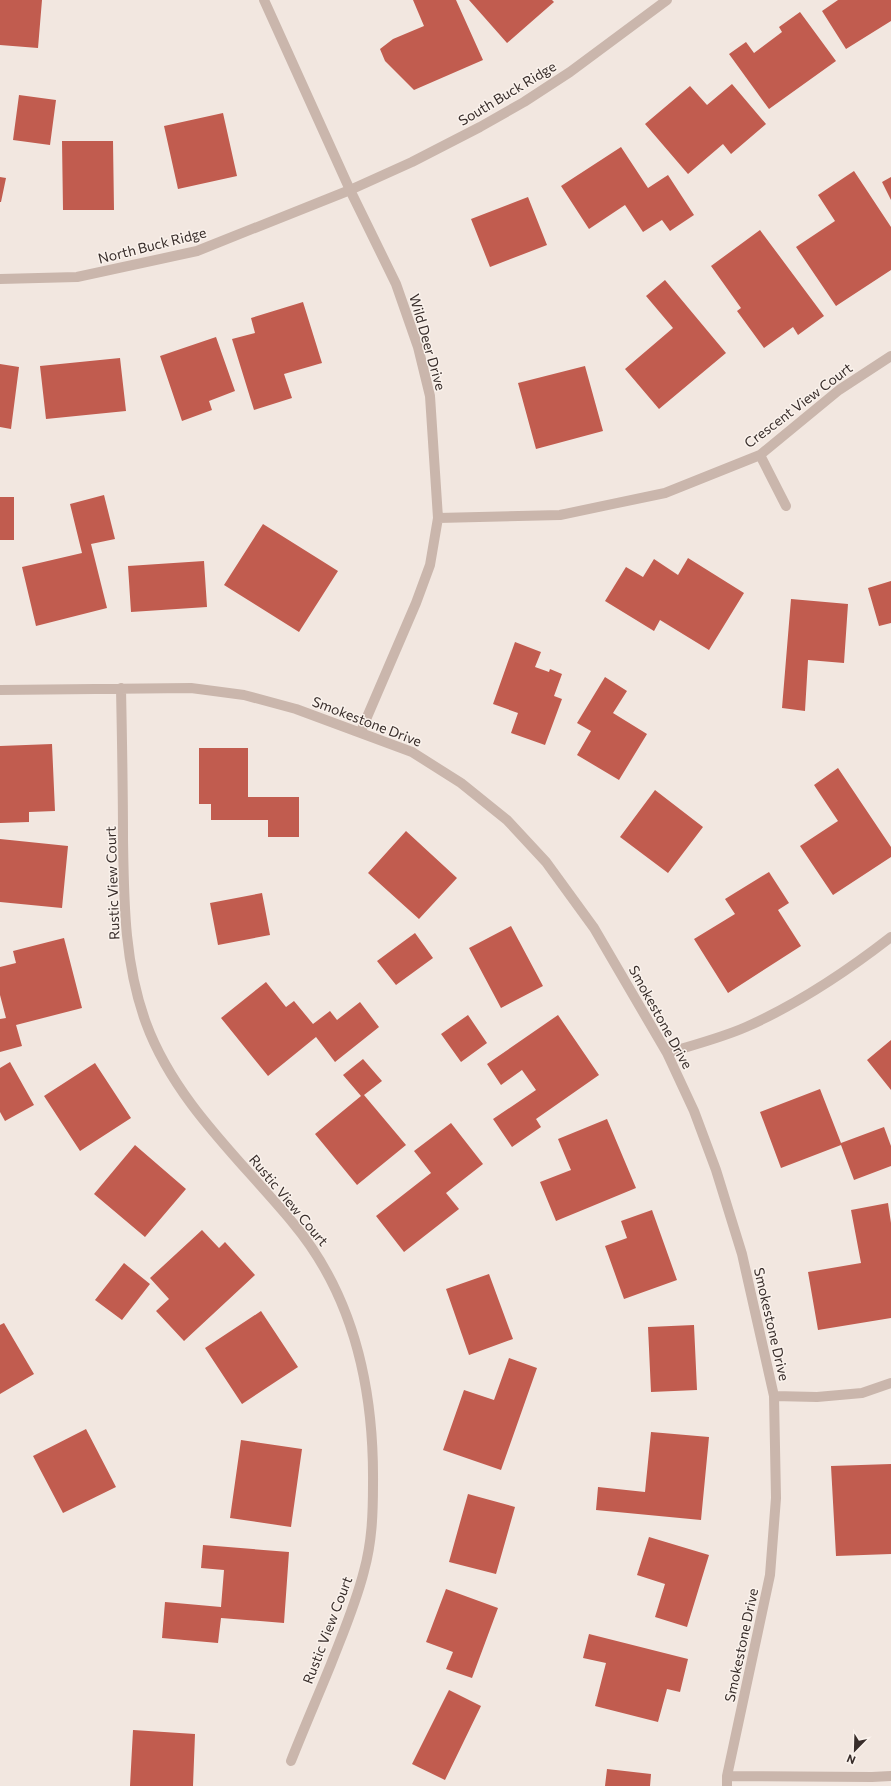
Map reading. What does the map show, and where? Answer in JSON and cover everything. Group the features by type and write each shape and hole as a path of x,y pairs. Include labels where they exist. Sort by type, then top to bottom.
{"street":[{"name":"Wild Deer Drive","path":"264,0 350,190 396,284 418,347 430,396 438,518 430,565 361,731"},
{"name":"South Buck Ridge","path":"350,190 419,158 480,127 524,102 570,72 667,0"},
{"name":"North Buck Ridge","path":"0,279 77,278 197,251 350,190"},
{"name":"Crescent View Court","path":"438,518 560,515 665,493 760,455 839,390 891,356"},
{"path":"760,455 786,506"},
{"name":"Rustic View Court","path":"121,688 125,925 133,978 146,1023 164,1061 186,1098 213,1132 295,1225 323,1264 345,1310 359,1354 370,1407 374,1452 373,1526 365,1570 351,1615 291,1761"},
{"name":"Smokestone Drive","path":"0,690 191,688 244,695 296,709 361,731 412,752 461,783 507,820 546,862 594,928 667,1053 694,1111 718,1178 742,1254 774,1396 776,1498 770,1575 727,1781"},
{"path":"667,1053 745,1028 800,1000 848,970 891,937"},
{"path":"774,1396 817,1397 862,1393 891,1383"},
{"path":"727,1781 891,1776"}],"building":[{"path":"0,0 42,0 38,48 0,45"},
{"path":"413,0 456,0 483,60 414,90 385,61 380,49 393,39 424,26"},
{"path":"469,0 552,0 554,2 507,43"},
{"path":"838,0 891,0 891,21 846,49 822,11"},
{"path":"800,12 836,61 769,109 729,54 746,42 754,53 782,32 779,27"},
{"path":"732,84 766,124 731,154 723,144 688,174 645,124 690,86 707,105"},
{"path":"19,95 56,100 50,145 13,140"},
{"path":"223,113 237,176 178,189 164,126"},
{"path":"62,141 113,141 114,210 63,210"},
{"path":"621,147 648,188 668,175 694,215 670,231 662,220 643,232 625,205 589,229 561,186"},
{"path":"854,171 891,227 891,270 836,306 796,247 835,221 818,195"},
{"path":"0,177 6,178 1,202 0,202"},
{"path":"891,177 891,200 882,182"},
{"path":"528,197 547,245 490,267 471,219"},
{"path":"760,230 824,316 798,335 793,327 764,348 737,311 741,308 711,266"},
{"path":"665,280 726,353 659,409 625,369 673,328 646,296"},
{"path":"303,302 322,363 284,374 292,398 254,410 232,339 255,333 251,318"},
{"path":"216,337 235,391 209,401 212,410 182,421 160,356"},
{"path":"120,358 126,411 46,419 40,366"},
{"path":"0,364 19,367 11,429 0,427"},
{"path":"585,366 603,431 536,449 518,383"},
{"path":"104,495 115,539 91,544 107,608 36,626 22,567 82,553 70,504"},
{"path":"0,497 14,497 14,540 0,540"},
{"path":"263,524 338,571 299,632 224,585"},
{"path":"688,558 744,593 709,650 660,620 654,631 605,601 626,567 643,577 654,559 678,575"},
{"path":"204,561 207,607 131,612 128,566"},
{"path":"891,581 891,623 879,626 868,588"},
{"path":"791,599 848,604 844,663 808,660 805,711 782,708"},
{"path":"515,642 541,652 535,667 549,672 550,669 562,674 554,696 562,699 545,745 511,733 518,713 493,704"},
{"path":"605,677 627,691 613,713 647,734 619,780 577,755 591,731 577,723"},
{"path":"52,744 55,811 29,812 29,822 0,823 0,746"},
{"path":"199,748 248,748 248,797 299,797 299,837 268,837 268,820 211,820 211,804 199,804"},
{"path":"838,768 891,847 891,857 833,895 800,846 838,821 814,785"},
{"path":"655,790 703,827 668,873 620,837"},
{"path":"406,831 457,878 419,919 368,873"},
{"path":"0,839 68,846 62,908 0,902"},
{"path":"769,872 789,903 778,910 801,946 728,993 694,939 735,914 725,899"},
{"path":"262,893 270,935 218,945 210,903"},
{"path":"511,926 543,986 501,1008 469,948"},
{"path":"415,933 433,958 396,985 377,961"},
{"path":"64,938 82,1008 16,1025 22,1046 0,1052 0,1019 6,1018 0,995 0,967 16,963 13,951"},
{"path":"266,982 286,1007 294,1001 313,1024 330,1011 337,1020 360,1002 379,1027 335,1062 316,1037 268,1076 221,1018"},
{"path":"468,1015 487,1043 461,1062 441,1034"},
{"path":"558,1015 599,1075 536,1119 541,1127 512,1147 493,1119 536,1090 522,1070 501,1085 487,1064"},
{"path":"891,1040 891,1090 867,1060"},
{"path":"363,1059 382,1081 364,1095 406,1145 357,1185 315,1134 361,1096 343,1075"},
{"path":"10,1062 34,1105 5,1121 0,1112 0,1068"},
{"path":"95,1063 131,1118 80,1151 44,1096"},
{"path":"820,1089 841,1143 884,1127 891,1146 891,1166 854,1180 841,1145 781,1168 760,1112"},
{"path":"607,1119 636,1188 556,1221 540,1182 571,1170 558,1139"},
{"path":"451,1123 483,1164 446,1193 459,1209 404,1252 376,1216 431,1173 414,1151"},
{"path":"135,1145 186,1189 145,1237 94,1194"},
{"path":"888,1203 891,1223 891,1318 818,1330 808,1272 861,1263 851,1210"},
{"path":"652,1210 677,1280 624,1299 605,1246 627,1238 621,1221"},
{"path":"202,1230 219,1248 225,1242 255,1275 184,1341 156,1311 169,1299 150,1278"},
{"path":"124,1263 150,1284 122,1320 95,1300"},
{"path":"489,1274 513,1339 469,1355 446,1289"},
{"path":"261,1311 298,1367 242,1404 205,1348"},
{"path":"4,1323 34,1374 0,1394 0,1325"},
{"path":"694,1325 697,1390 651,1392 648,1327"},
{"path":"509,1358 537,1368 501,1470 443,1450 464,1390 494,1400"},
{"path":"86,1429 116,1487 63,1513 33,1456"},
{"path":"651,1432 709,1437 701,1520 596,1510 598,1487 645,1492"},
{"path":"241,1440 302,1449 291,1527 230,1518"},
{"path":"891,1464 891,1554 836,1556 831,1466"},
{"path":"468,1494 515,1507 496,1574 449,1562"},
{"path":"649,1537 709,1555 687,1627 655,1617 665,1584 637,1575"},
{"path":"203,1545 289,1552 284,1623 221,1618 218,1643 162,1638 165,1602 221,1607 224,1570 201,1568"},
{"path":"446,1589 498,1608 472,1678 446,1669 453,1652 426,1642"},
{"path":"589,1634 688,1659 680,1692 667,1689 658,1722 595,1706 606,1663 583,1658"},
{"path":"449,1690 481,1706 445,1780 412,1764"},
{"path":"133,1730 195,1734 193,1786 130,1786"},
{"path":"607,1769 651,1774 650,1786 605,1786"}]}
